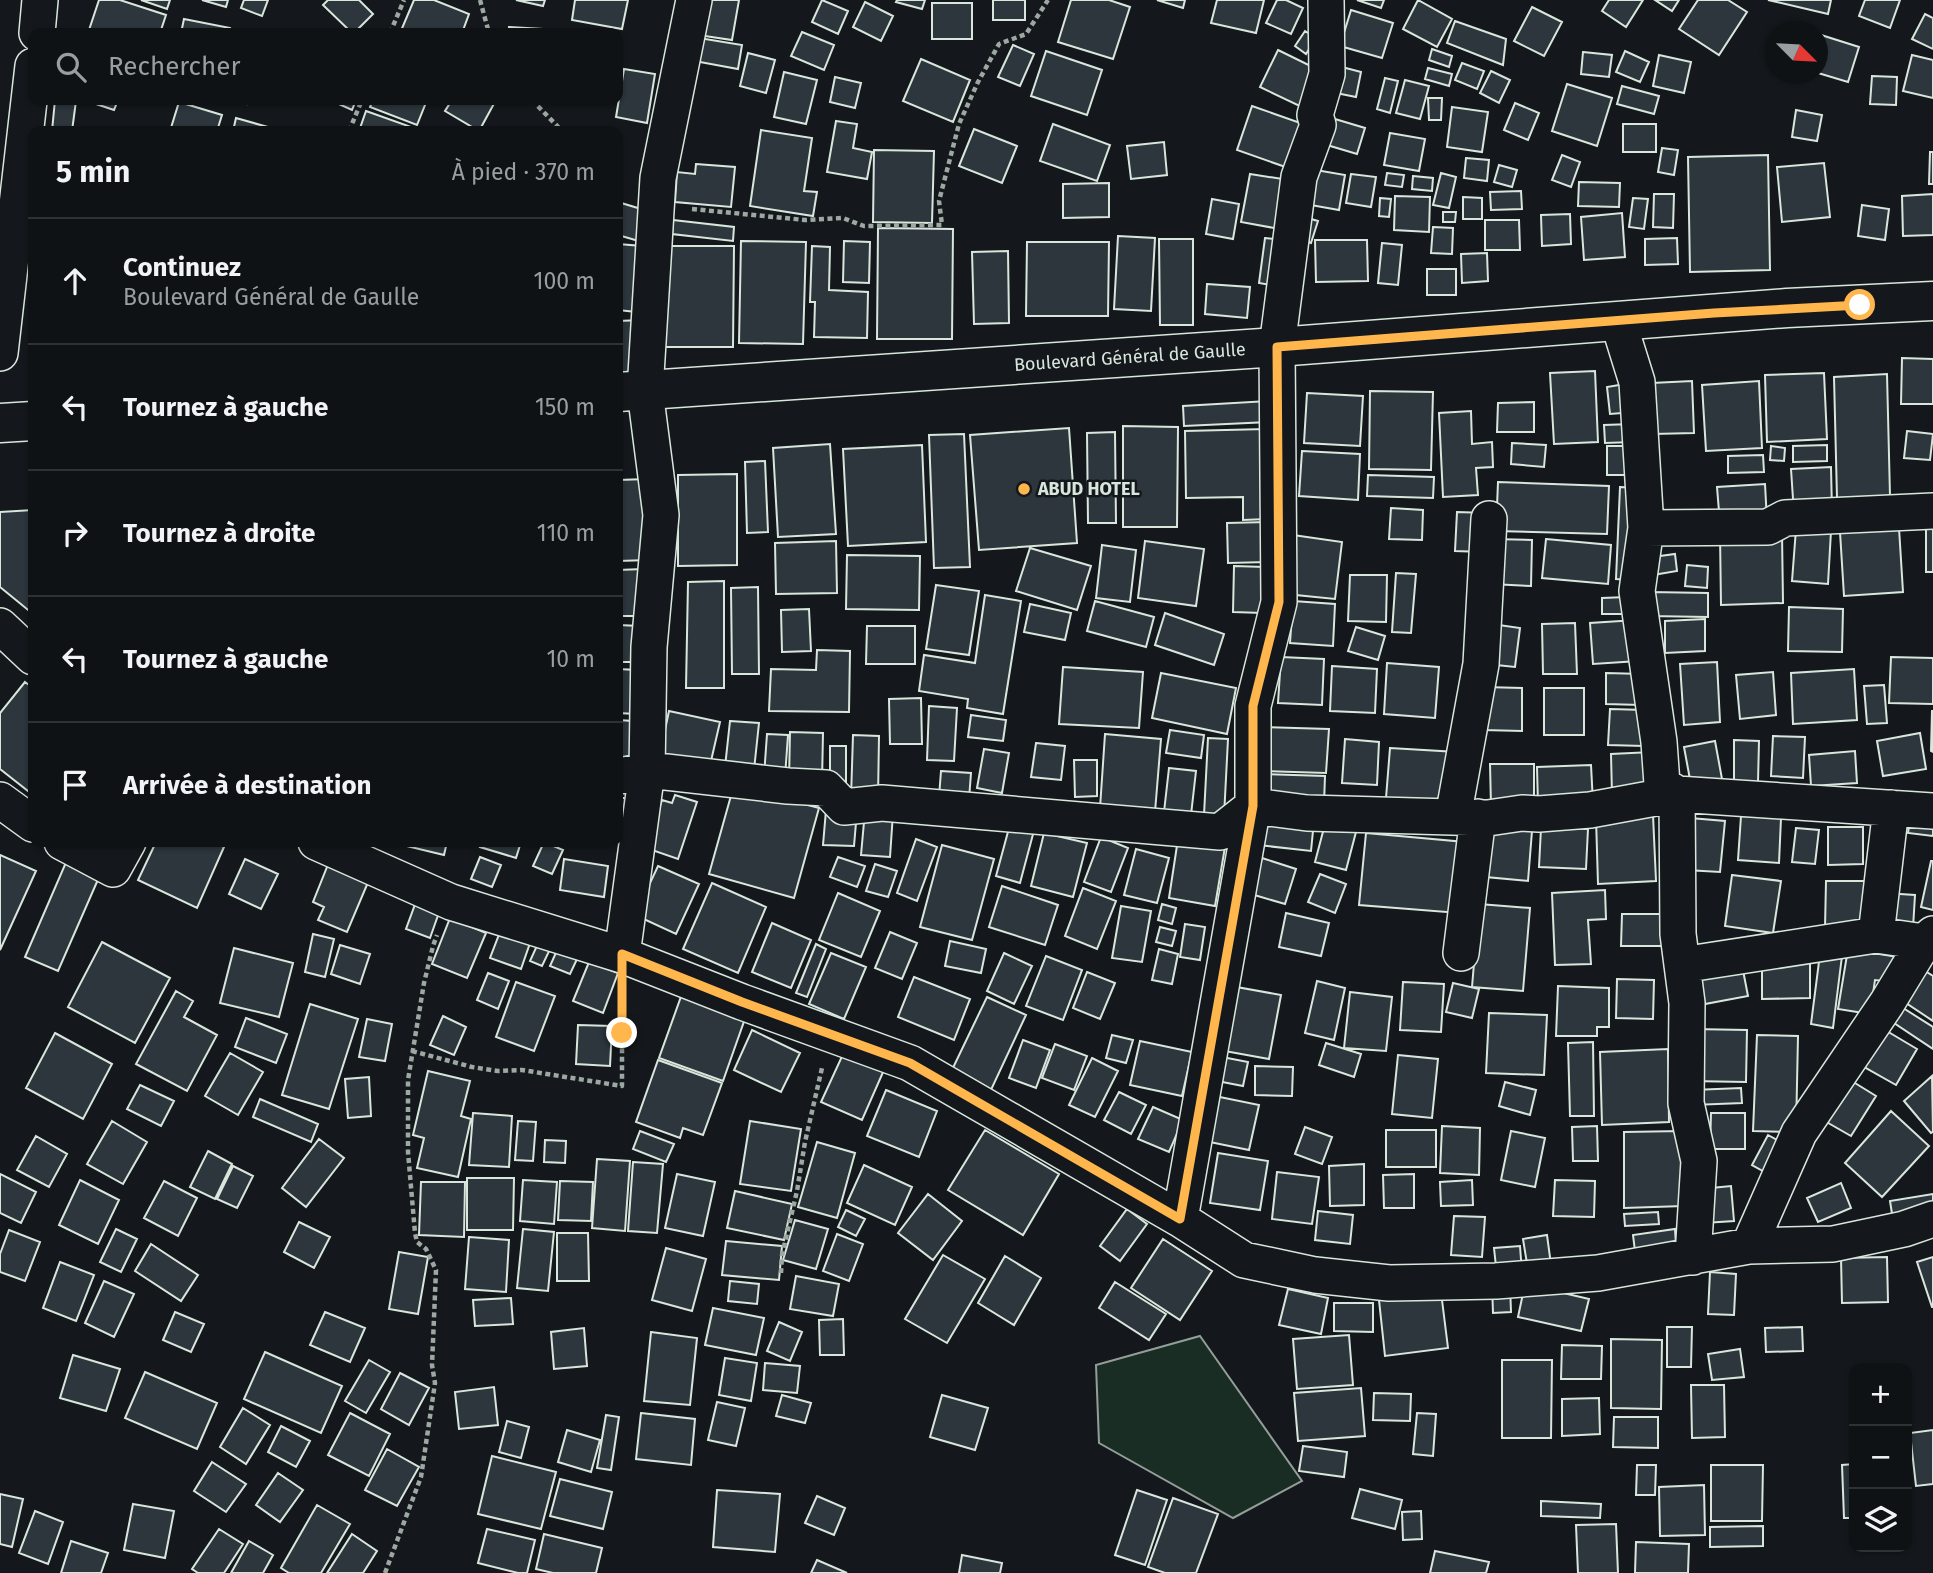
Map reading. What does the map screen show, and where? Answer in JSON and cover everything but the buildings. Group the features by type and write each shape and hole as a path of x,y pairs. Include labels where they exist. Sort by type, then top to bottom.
{"main road":[{"name":"Boulevard Général de Gaulle","path":"631,391 1277,347 1787,308 1933,301"},
{"path":"0,423 28,421"}],"street":[{"path":"37,28 40,0"},
{"path":"622,954 632,774 649,648 661,515 631,391 657,204 657,178 694,0"},
{"path":"1180,1219 1253,806 1253,706 1279,602 1277,347 1299,177 1318,125 1315,115 1327,74 1326,0"},
{"path":"0,353 29,105"},
{"path":"1618,321 1637,382 1646,528 1637,591 1659,742 1662,784 1677,794"},
{"path":"1646,528 1768,527 1785,518 1933,511"},
{"path":"1461,953 1465,817 1481,664 1489,519"},
{"path":"0,626 28,652"},
{"path":"632,774 827,788 844,807 882,803 1220,832 1253,806 1307,813 1488,818 1522,813 1590,810 1677,794 1933,811"},
{"path":"1677,794 1678,934 1687,1003 1686,1103 1699,1161 1693,1257"},
{"path":"0,800 28,820"},
{"path":"1876,935 1891,808"},
{"path":"71,847 113,869 125,847"},
{"path":"327,847 451,901 622,954 742,1002 910,1063 1180,1219 1244,1260 1315,1275 1389,1283 1496,1281 1598,1273 1749,1246 1833,1244 1904,1229 1933,1219"},
{"path":"1682,965 1876,935 1928,938 1799,1133 1749,1246"}],"path":[{"path":"392,28 404,0"},
{"path":"480,0 488,28"},
{"path":"657,204 662,207 805,220 843,218 864,226 942,225 939,201 959,124 978,82 999,44 1026,34 1048,0"},
{"path":"351,126 360,105"},
{"path":"537,105 557,126"},
{"path":"385,1573 421,1477 435,1383 432,1365 436,1270 426,1249 417,1242 408,1153 408,1080 411,1051 433,946 451,901"},
{"path":"411,1051 472,1067 498,1071 522,1070 622,1086 622,954"},
{"path":"781,1273 782,1255 805,1142 830,1033"}],"green space":[{"path":"1200,1336 1302,1481 1233,1518 1099,1443 1096,1365"}],"place":[{"name":"ABUD HOTEL","path":"1024,489"}],"route":[{"path":"622,1033 622,954 742,1002 910,1063 1180,1219 1253,806 1253,706 1279,602 1277,347 1714,313 1860,305"}]}
